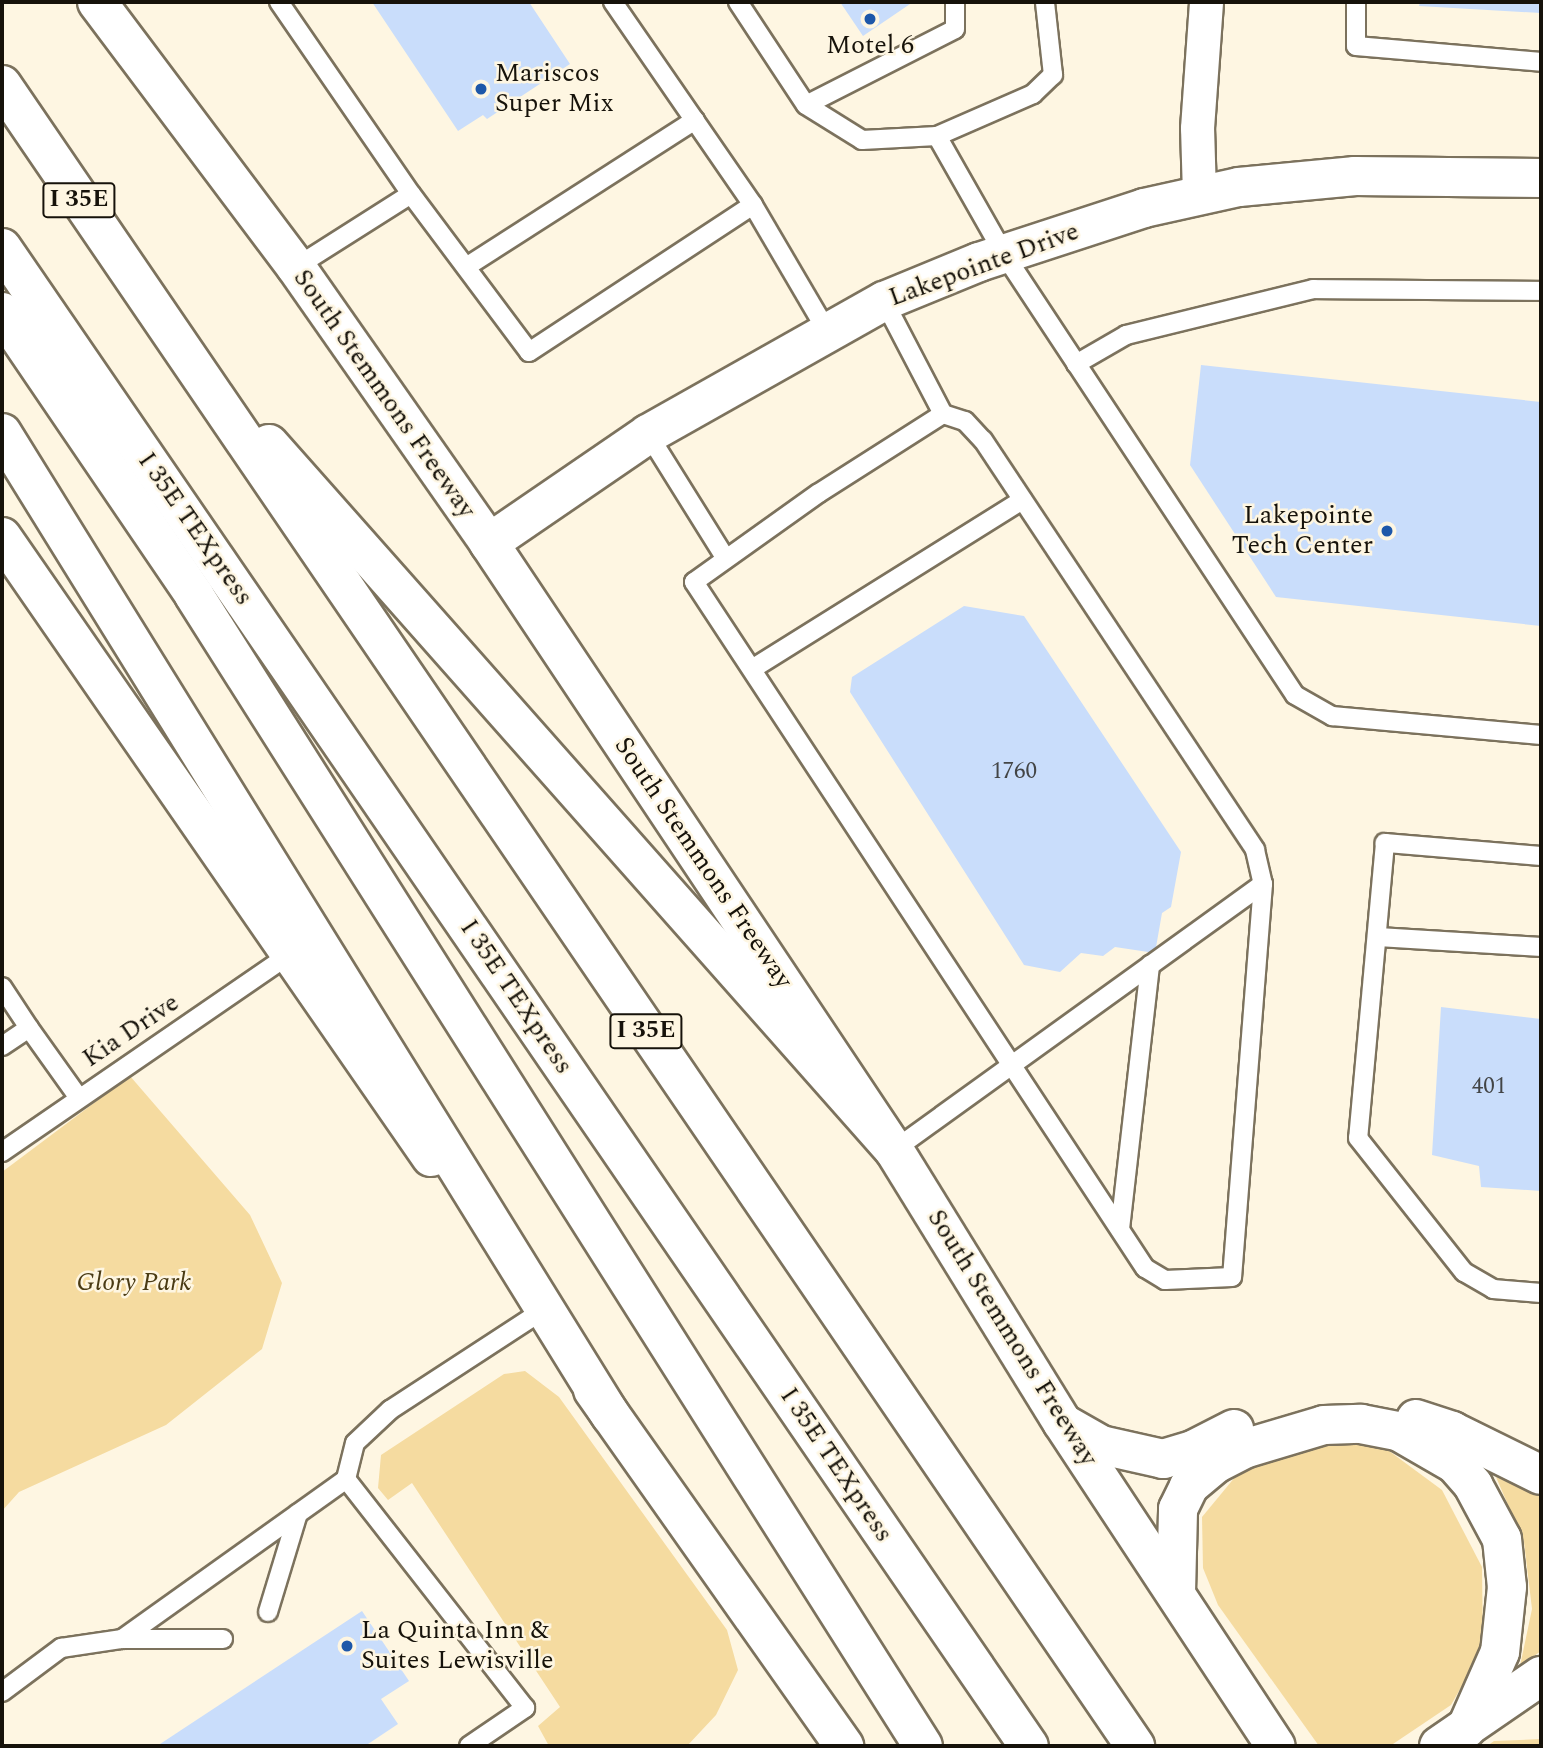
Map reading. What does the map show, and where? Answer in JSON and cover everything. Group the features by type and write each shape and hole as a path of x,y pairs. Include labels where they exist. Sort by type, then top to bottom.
{"main road":[{"name":"South Stemmons Freeway","path":"97,2 296,267 489,543 894,1150 1062,1422 1276,1746"},
{"name":"I 35E","path":"2,85 157,316 1135,1746"},
{"name":"Lakepointe Drive","path":"489,543 648,434 827,331 884,301 1004,254 1199,194 1355,176 1541,178"},
{"name":"I 35E TEXpress","path":"2,248 1029,1746"},
{"path":"2,312 194,595 922,1746"},
{"path":"157,316 894,1150"},
{"path":"2,433 611,1416"},
{"path":"2,537 611,1416 844,1746"},
{"path":"1062,1422 1101,1446 1163,1459 1195,1449 1259,1418 1300,1409 1396,1413 1451,1432 1524,1468 1541,1495"},
{"path":"1176,1593 1178,1509 1189,1486 1214,1464 1247,1448 1324,1425 1361,1424 1398,1431 1455,1464 1473,1485 1502,1539 1507,1587 1500,1652 1452,1737"},
{"path":"1452,1737 1541,1676"},
{"path":"1452,1737 1541,1688"}],"street":[{"path":"1199,194 1197,128 1206,2"}],"lane":[{"path":"279,2 411,194 529,352 752,205"},
{"path":"612,2 752,205 827,331"},
{"path":"738,2 806,105 862,140 937,136 1033,94 1053,75 1045,2"},
{"path":"806,105 955,29 955,2"},
{"path":"1356,2 1356,46 1541,62"},
{"path":"466,267 695,120"},
{"path":"937,136 1004,254 1295,695 1332,716 1541,734"},
{"path":"296,267 411,194"},
{"path":"1076,364 1126,335 1312,289 1541,291"},
{"path":"884,301 943,414 965,421 983,440 1255,850 1262,884 1232,1277 1165,1280 1145,1268 694,582 943,414"},
{"path":"648,434 726,559"},
{"path":"752,669 1022,500"},
{"path":"1541,856 1385,843 1379,937 1358,1138 1464,1272 1493,1289 1541,1293"},
{"path":"894,1150 1262,884"},
{"path":"1379,937 1541,947"},
{"name":"Kia Drive","path":"2,1152 290,954"},
{"path":"1120,1229 1150,965"},
{"path":"2,987 79,1098"},
{"path":"2,1046 29,1028"},
{"path":"122,1639 346,1479 355,1443 390,1410 540,1313"},
{"path":"346,1479 525,1708 469,1746"},
{"path":"268,1612 298,1513"},
{"path":"2,1692 61,1648 122,1639 223,1639"}],"green space":[{"name":"Glory Park","path":"130,1076 250,1215 282,1283 262,1349 166,1425 19,1492 2,1511 2,1172"},
{"path":"525,1371 559,1397 727,1630 738,1670 716,1715 687,1746 549,1746 538,1726 560,1707 412,1483 388,1500 378,1488 381,1455 504,1374"},
{"path":"1312,1443 1381,1445 1442,1490 1482,1567 1483,1649 1451,1705 1390,1746 1319,1746 1218,1605 1203,1568 1202,1517 1245,1465"},
{"path":"1496,1477 1541,1496 1541,1651 1520,1666 1532,1609 1524,1542"},
{"path":"1541,1739 1541,1746 1487,1746 1494,1741"}],"building":[{"name":"Mariscos Super Mix","path":"372,2 529,2 570,64 487,119 483,115 458,131"},
{"name":"Motel 6","path":"840,2 913,2 863,36"},
{"path":"1420,2 1541,2 1541,13 1419,6"},
{"name":"Lakepointe Tech Center","path":"1201,365 1541,402 1541,626 1276,597 1190,465"},
{"path":"964,606 1024,616 1181,852 1171,907 1162,913 1155,953 1115,947 1103,956 1081,953 1060,972 1024,965 850,692 852,677"},
{"path":"1441,1007 1541,1019 1541,1191 1481,1187 1479,1166 1432,1155"},
{"name":"La Quinta Inn & Suites Lewisville","path":"362,1611 409,1681 381,1699 398,1724 365,1746 157,1746"}],"place":[{"name":"Motel 6","path":"870,19"},
{"name":"Mariscos Super Mix","path":"481,89"},
{"name":"Lakepointe Tech Center","path":"1387,531"},
{"name":"La Quinta Inn & Suites Lewisville","path":"347,1646"}]}
